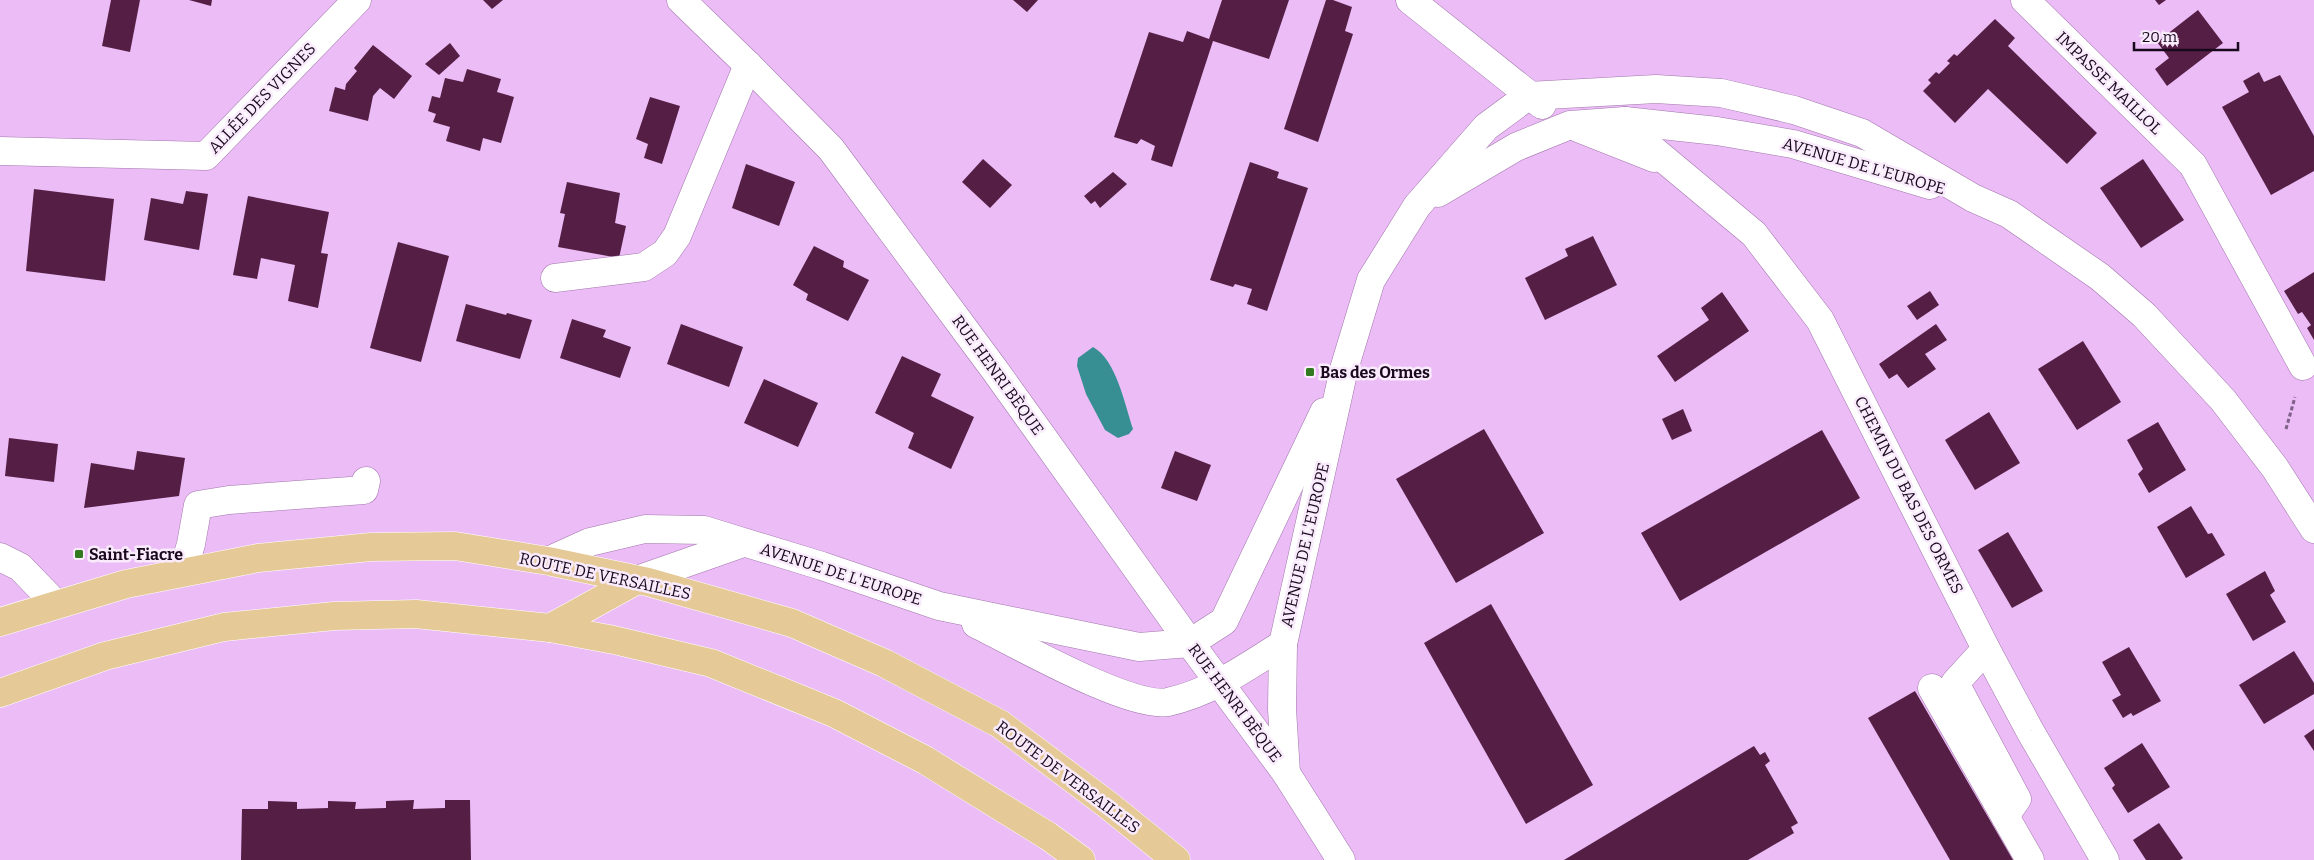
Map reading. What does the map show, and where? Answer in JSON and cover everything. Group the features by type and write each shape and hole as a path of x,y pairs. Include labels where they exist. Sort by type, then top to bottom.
{"main road":[{"name":"ROUTE DE VERSAILLES","path":"0,622 126,584 183,571 258,558 371,547 455,546 548,561 636,580 792,623 884,663 1000,724 1108,805 1176,860"},
{"path":"550,628 636,580"},
{"path":"0,693 105,656 224,627 334,616 416,614 550,628 614,640 711,663 834,713 925,760 1048,836 1081,860"}],"street":[{"name":"ALLÉE DES VIGNES","path":"0,151 206,156 357,0"},
{"name":"RUE HENRI BÈQUE","path":"681,0 748,64 831,149 994,369 1190,643 1286,773 1341,860"},
{"name":"CHEMIN DU BAS DES ORMES","path":"1410,0 1528,96 1570,125 1670,164"},
{"name":"IMPASSE MAILLOL","path":"2025,0 2193,165 2303,366"},
{"path":"555,278 644,267 665,253 677,236 748,64"},
{"name":"AVENUE DE L'EUROPE","path":"939,606 1109,689 1145,700 1167,702 1220,683 1283,644 1344,369 1371,280 1417,206 1486,128 1528,96 1636,89 1691,90 1721,93 1794,110 1862,133 1972,198"},
{"path":"1625,121 1634,100 1691,90"},
{"name":"CHEMIN DU BAS DES ORMES","path":"1625,121 1640,139 1754,234 1820,320 1986,649 2105,860"},
{"name":"AVENUE DE L'EUROPE","path":"1417,206 1516,147 1570,125 1625,121 1717,131 1793,144 1972,198 2009,214 2100,277 2144,315 2222,400 2275,468 2314,529"},
{"name":"AVENUE DE L'EUROPE","path":"548,561 590,542 645,529 704,530 939,606 1139,647 1190,643 1224,622 1344,369"},
{"path":"183,571 191,544 198,505 248,498 364,490 366,481"},
{"name":"AVENUE DE L'EUROPE","path":"636,580 743,543"},
{"path":"0,557 20,567 56,604"},
{"name":"RUE HENRI BÈQUE","path":"1283,644 1282,709 1286,773"},
{"path":"1986,649 1955,683 2017,800 2005,816"},
{"path":"1932,688 2030,860"}],"path":[{"path":"2275,468 2303,366"}],"shaded area":[{"path":"1093,347 1101,353 1114,372 1133,429 1129,434 1118,438 1105,430 1086,394 1077,366 1078,358"}],"building":[{"path":"111,0 140,0 130,52 102,46"},
{"path":"189,0 212,0 211,6"},
{"path":"483,0 503,0 492,9"},
{"path":"1013,0 1038,0 1027,12"},
{"path":"1222,0 1289,0 1269,59 1213,41 1172,167 1151,160 1155,146 1141,139 1137,144 1114,137 1149,32 1183,42 1187,31 1209,39"},
{"path":"1326,0 1333,0 1352,7 1345,31 1353,34 1318,142 1284,129"},
{"path":"2155,0 2166,0 2159,5"},
{"path":"2198,10 2223,43 2167,86 2155,69 2169,58 2157,42"},
{"path":"1995,19 2015,38 2008,46 2097,133 2067,164 1988,89 1955,123 1923,91 1931,83 1928,80 1936,72 1939,74 1950,63 1947,61 1954,54 1957,56"},
{"path":"450,43 460,56 439,75 425,64"},
{"path":"373,45 412,76 394,99 380,88 373,96 368,121 329,111 335,87 345,90 346,84 357,71 354,68"},
{"path":"467,69 501,79 497,92 514,97 501,143 483,138 480,151 446,141 450,127 433,122 436,114 428,111 432,96 440,98 445,78 463,82"},
{"path":"2259,72 2264,82 2280,75 2314,136 2314,171 2271,195 2222,107 2249,92 2243,81"},
{"path":"650,97 680,106 662,164 644,158 648,144 636,139"},
{"path":"983,159 1012,185 990,208 962,182"},
{"path":"2143,159 2184,220 2141,248 2100,188"},
{"path":"1250,162 1279,172 1277,178 1308,188 1267,311 1247,304 1252,289 1235,284 1233,287 1210,280"},
{"path":"746,164 795,182 779,226 732,208"},
{"path":"1113,172 1127,184 1100,208 1095,201 1091,204 1084,196"},
{"path":"567,182 620,193 615,223 626,226 619,258 558,247 565,214 560,213"},
{"path":"34,189 114,199 105,281 26,271"},
{"path":"186,191 208,194 199,250 144,240 151,198 183,204"},
{"path":"248,196 329,212 321,253 328,254 318,308 288,301 295,265 261,258 257,279 233,275"},
{"path":"1593,236 1617,285 1545,320 1525,278 1568,256 1565,249"},
{"path":"398,242 449,256 421,362 370,348"},
{"path":"814,246 844,261 843,267 869,280 848,321 806,300 808,294 793,285"},
{"path":"2314,272 2314,340 2307,328 2311,325 2302,312 2298,314 2284,291"},
{"path":"1930,291 1939,305 1917,320 1907,306"},
{"path":"1722,292 1749,331 1675,382 1657,356 1709,320 1701,308"},
{"path":"466,304 532,320 520,359 456,341"},
{"path":"572,319 606,330 603,337 631,347 620,378 560,358"},
{"path":"681,324 743,347 729,387 667,364"},
{"path":"1936,324 1947,340 1925,354 1936,369 1908,388 1897,374 1889,379 1879,364"},
{"path":"2083,341 2121,402 2077,430 2038,369"},
{"path":"902,356 941,374 931,396 974,417 951,469 908,448 914,433 875,413"},
{"path":"764,379 818,403 798,447 744,423"},
{"path":"1683,409 1692,431 1672,440 1662,419"},
{"path":"1989,412 2020,463 1975,490 1945,440"},
{"path":"2158,422 2186,470 2149,493 2138,474 2143,469 2127,440"},
{"path":"1484,429 1544,533 1456,583 1396,479"},
{"path":"1822,430 1860,498 1680,601 1641,533"},
{"path":"9,438 58,444 54,482 5,476"},
{"path":"137,451 185,458 179,496 84,508 91,463 134,470"},
{"path":"1175,451 1211,465 1197,501 1161,488"},
{"path":"2191,506 2208,534 2212,533 2225,555 2186,578 2157,527"},
{"path":"2008,532 2043,591 2012,608 1978,550"},
{"path":"2265,571 2275,591 2270,595 2286,622 2253,641 2226,594"},
{"path":"1491,604 1593,785 1526,824 1424,643"},
{"path":"2129,647 2161,701 2133,716 2131,713 2123,718 2112,700 2121,695 2102,662"},
{"path":"2294,651 2314,683 2314,694 2264,724 2239,685"},
{"path":"1915,691 2013,860 1950,860 1868,718"},
{"path":"2314,729 2314,751 2304,736"},
{"path":"2142,743 2170,787 2128,813 2112,788 2115,785 2104,768"},
{"path":"1754,746 1760,755 1765,752 1770,761 1765,765 1798,823 1791,827 1794,833 1748,860 1564,860"},
{"path":"414,800 413,809 445,808 445,800 470,800 471,860 241,860 242,809 268,809 268,801 297,802 297,809 328,808 328,801 356,802 355,809 386,808 386,801"},
{"path":"2159,823 2183,858 2180,860 2146,860 2133,840"}],"place":[{"name":"Bas des Ormes","path":"1310,372"},
{"name":"Saint-Fiacre","path":"79,554"}]}
